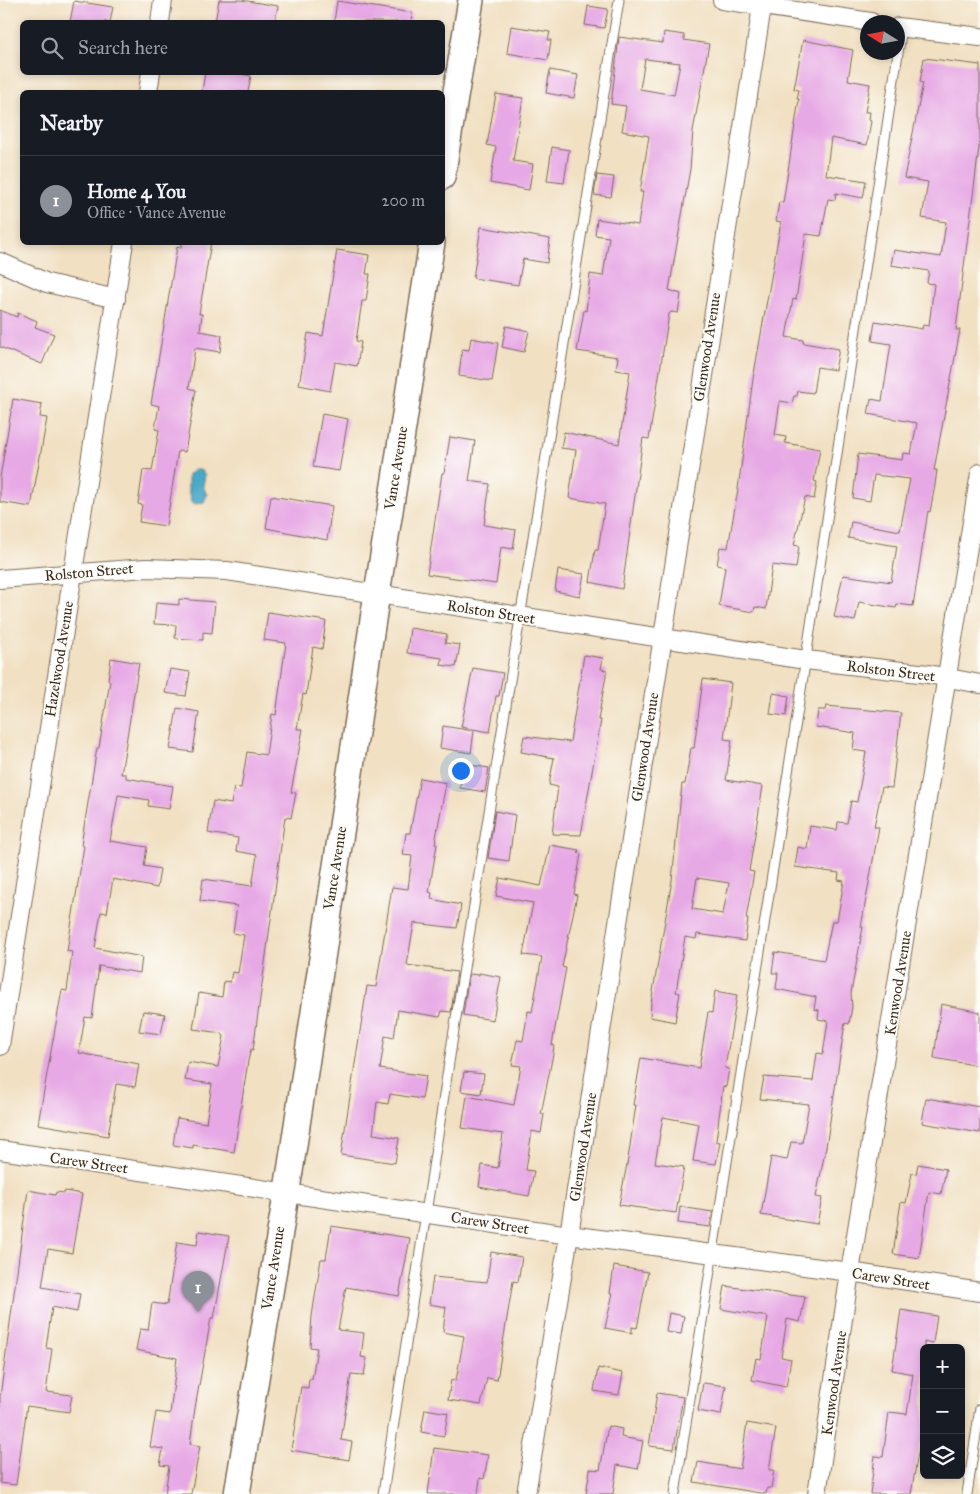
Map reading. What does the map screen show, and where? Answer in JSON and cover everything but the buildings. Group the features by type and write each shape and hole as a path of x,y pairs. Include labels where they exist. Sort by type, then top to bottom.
{"street":[{"path":"160,20 163,0"},
{"path":"445,158 470,0"},
{"path":"722,0 762,3 860,20"},
{"name":"Glenwood Avenue","path":"526,1494 570,1235 762,3"},
{"path":"905,28 980,37"},
{"path":"148,90 151,75"},
{"name":"Hazelwood Avenue","path":"0,1046 124,245"},
{"name":"Vance Avenue","path":"237,1494 432,245"},
{"path":"0,262 47,283 116,299"},
{"name":"Kenwood Avenue","path":"817,1494 850,1272 980,473"},
{"name":"Rolston Street","path":"0,579 146,568 202,568 806,660 948,678 980,684"},
{"name":"Carew Street","path":"0,1150 570,1235 850,1272 980,1292"}],"lane":[{"path":"383,1494 520,617 619,0"},
{"path":"675,1494 806,660 895,60"},
{"path":"967,1494 980,1408"}],"water":[{"path":"195,469 202,471 205,475 203,486 207,495 204,502 196,504 191,502 188,489 188,475"}],"place":[{"name":"Home 4 You","path":"198,1312"}]}
